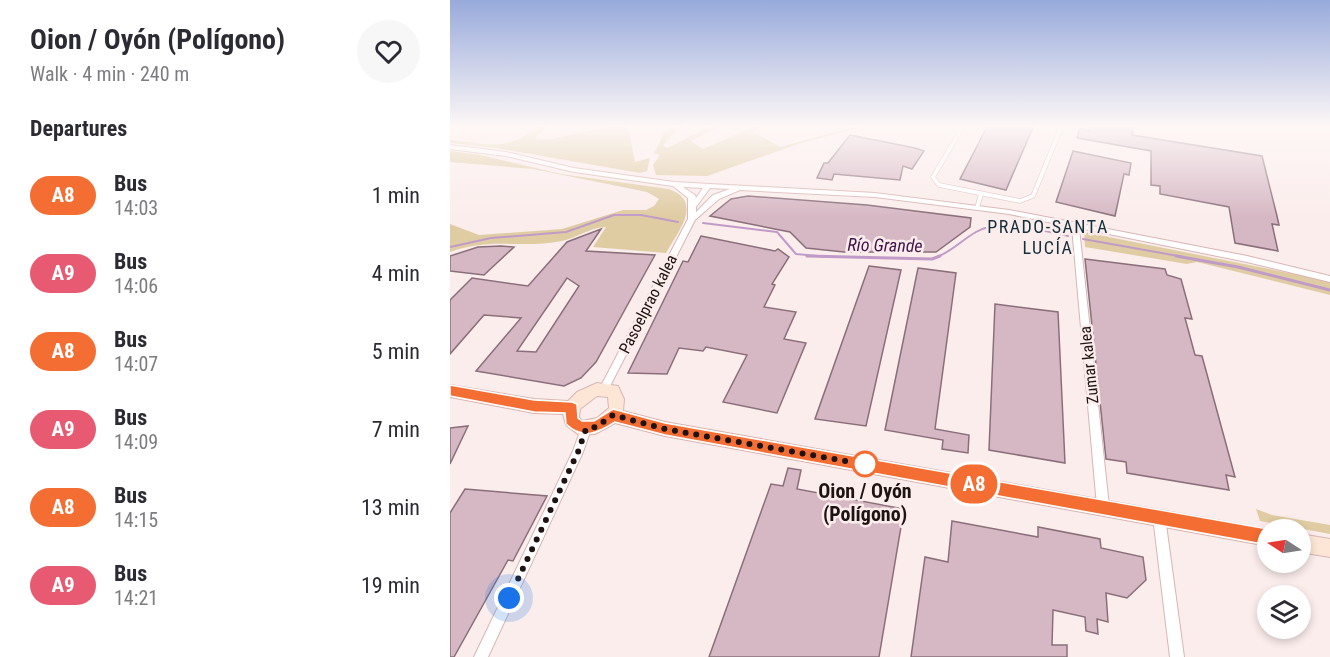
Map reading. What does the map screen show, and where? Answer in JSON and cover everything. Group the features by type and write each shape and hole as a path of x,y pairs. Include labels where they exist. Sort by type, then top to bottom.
{"main road":[{"path":"604,389 613,391 618,397 618,406 613,415 596,427 586,429 574,425 570,414 572,408 589,392 604,389"},
{"path":"450,391 534,406 572,408"},
{"path":"613,415 665,429 1257,535"},
{"path":"1311,545 1330,548"}],"street":[{"path":"513,156 574,170 674,184 875,195 977,208 1075,224 1276,265 1330,279"},
{"path":"674,184 692,197 694,205 692,219"},
{"path":"694,205 709,185"},
{"path":"692,219 711,194 709,185"},
{"path":"704,206 725,193 752,187"},
{"name":"Pasoelprao kalea","path":"604,389 692,219"},
{"name":"Zumar kalea","path":"1075,224 1103,506"},
{"path":"481,657 578,452 586,429"},
{"path":"1159,517 1177,657"}],"lane":[{"path":"946,156 933,177 939,184 981,195 1020,201 1033,196 1050,156"},
{"path":"977,208 981,195"}],"shaded area":[{"path":"450,156 483,156 561,174 669,189 685,201 687,209 681,227 666,253 593,247 606,227 562,241 479,245 450,252 450,224 479,235 562,229 623,210 646,210 654,206 659,199 647,192 533,169 450,162"},
{"path":"540,156 634,156 635,162 650,158 647,171 640,173"},
{"path":"660,156 765,156 707,176 656,175 653,165"},
{"path":"1084,232 1330,282 1330,295 1197,262 1187,264 1085,247"},
{"path":"1256,509 1272,515 1295,519 1259,519"},
{"path":"1311,522 1330,525 1330,534 1311,530"}],"building":[{"path":"834,156 921,156 912,169 903,166 900,180 834,174 832,180 817,178 824,163 828,163"},
{"path":"972,156 1021,156 1006,190 960,179"},
{"path":"1071,156 1096,156 1131,163 1129,175 1124,174 1115,216 1056,202"},
{"path":"1151,156 1262,156 1279,225 1272,224 1278,251 1235,243 1229,207 1160,194 1160,186 1151,185"},
{"path":"748,196 867,205 971,218 970,227 936,252 844,252 806,248 790,232 710,216 731,199"},
{"path":"601,229 586,251 655,255 596,362 581,378 564,386 476,371 521,318 484,315 450,354 450,300 472,278 528,286 567,242","holes":["567,278 579,286 536,352 517,351"]},
{"path":"701,236 775,251 778,249 789,257 772,284 775,285 764,307 796,312 784,339 806,343 777,413 723,402 747,355 706,347 703,351 679,348 667,374 628,373 683,261 688,262"},
{"path":"478,247 514,247 484,275 450,271 450,256"},
{"path":"1085,259 1165,269 1167,275 1181,279 1192,319 1185,318 1195,355 1202,356 1235,477 1226,475 1229,490 1127,473 1126,462 1106,459"},
{"path":"869,266 901,270 866,426 815,419"},
{"path":"918,268 956,273 935,429 969,435 968,453 942,449 943,440 885,430"},
{"path":"995,304 1058,312 1065,463 989,450"},
{"path":"468,426 450,464 450,428"},
{"path":"788,468 801,470 797,489 904,509 879,657 709,657 771,484 783,486"},
{"path":"465,489 547,496 513,561 508,560 454,657 450,657 450,513"},
{"path":"952,521 1038,537 1038,527 1100,539 1101,548 1143,557 1146,580 1127,598 1106,593 1108,622 1097,619 1098,634 1086,631 1085,617 1053,610 1052,645 1067,645 1067,657 911,657 925,557 948,562"}],"waterway":[{"name":"Río Grande","path":"450,247 491,238 566,232 614,215 641,215 678,222"},
{"name":"Río Grande","path":"703,223 777,232 796,254 822,256"},
{"name":"Río Grande","path":"937,257 976,232 998,226 1022,226 1068,236"},
{"name":"Río Grande","path":"1083,239 1184,257"},
{"name":"Río Grande","path":"807,256 822,256"},
{"name":"Río Grande","path":"822,256 932,259 940,256"},
{"name":"Río Grande","path":"822,256 829,257"},
{"name":"Río Grande","path":"1176,256 1238,267 1330,290"}],"bus line":[{"name":"A8","path":"450,391 534,406 572,408 571,420 579,428 596,427 613,415 665,429 1257,535"}],"place":[{"name":"Oion / Oyón (Polígono)","path":"865,464"}],"district":[{"name":"PRADO-SANTA LUCÍA","path":"1048,236"}],"route":[{"path":"509,598 578,452 586,429 596,427 613,415 665,429 868,465 865,464"}]}
